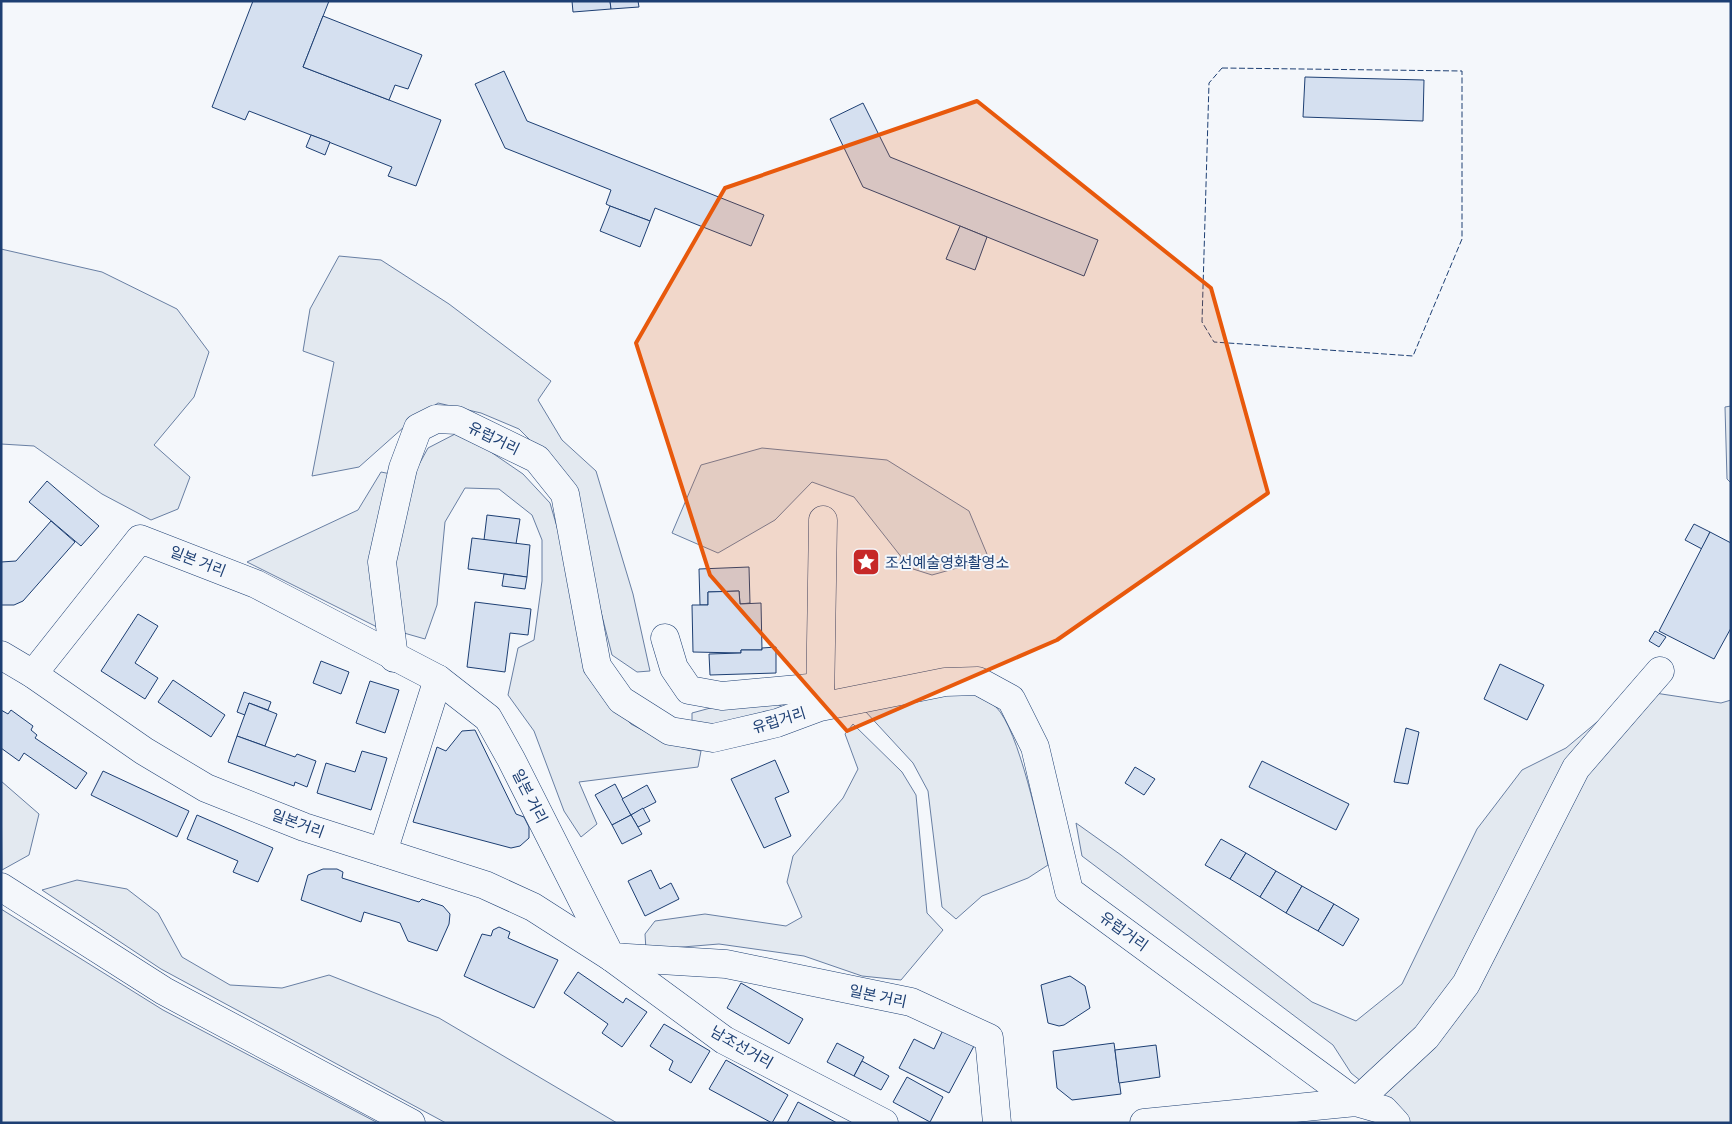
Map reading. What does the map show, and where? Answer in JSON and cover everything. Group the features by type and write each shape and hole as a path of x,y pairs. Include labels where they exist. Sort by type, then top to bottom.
{"lane":[{"name":"유럽거리","path":"394,658 382,562 402,468 418,428 436,419 457,420 537,458 565,494 597,666 621,700 670,731 713,738 777,723 820,697 945,682 978,681 1011,699 1035,747 1069,891 1356,1102"},
{"path":"665,638 674,668 689,690 722,696 820,697 823,520"},
{"name":"일본 거리","path":"33,674 140,539 256,584 394,658 438,679 488,718 512,759 611,957 726,964 911,1002 989,1038 997,1123"},
{"name":"일본거리","path":"1,655 33,674 144,751 206,788 304,826 493,888 533,907 611,957"},
{"path":"1356,1102 1426,1037 1466,984 1576,768 1660,671"},
{"path":"383,852 438,679"},
{"path":"1,887 164,991 410,1123"},
{"name":"남조선거리","path":"611,957 724,1040 884,1123"},
{"path":"1144,1123 1356,1102 1384,1110 1396,1123"}],"highlighted area":[{"path":"977,101 1211,288 1268,493 1057,640 847,731 710,575 636,343 725,188"}],"shaded area":[{"path":"1,249 102,272 177,309 209,352 194,397 154,445 190,477 178,509 151,520 102,494 34,446 1,444"},
{"path":"339,256 381,260 449,304 551,381 538,400 562,440 596,471 633,594 650,671 637,672 612,655 590,569 548,458 519,429 481,413 438,403 404,427 359,467 312,476 334,362 303,351 310,309"},
{"path":"1731,406 1731,483 1727,479 1725,407"},
{"path":"457,433 485,448 523,474 550,503 607,698 631,724 667,743 701,751 698,767 579,782 597,824 581,837 564,811 534,731 508,695 518,648 534,640 542,581 542,540 532,515 499,489 465,488 445,522 437,605 425,639 397,631 390,575 416,470 428,448"},
{"path":"762,448 887,460 969,511 989,559 932,575 910,568 854,497 812,482 775,520 718,553 672,533 701,465"},
{"path":"381,472 391,474 379,628 247,562 358,510"},
{"path":"969,692 996,707 1005,719 1013,736 1028,782 1048,865 1028,878 982,896 956,919 942,907 928,791 913,763 865,711 942,693"},
{"path":"1655,693 1721,703 1731,700 1731,1123 1408,1123 1383,1099 1351,1073 1333,1045 1082,856 1076,823 1121,855 1312,1002 1356,1021 1402,984 1477,829 1522,770 1566,748 1622,701"},
{"path":"774,703 791,710 747,725 692,725 692,713 725,704"},
{"path":"853,724 902,772 916,795 927,913 943,930 901,980 862,976 804,956 719,944 646,950 645,934 655,921 705,914 786,926 802,917 787,882 793,856 843,798 858,769 845,734"},
{"path":"1,781 39,814 29,855 2,870"},
{"path":"77,880 127,889 158,913 182,957 230,985 282,988 329,975 439,1018 617,1123 446,1123 161,969 42,890"},
{"path":"1,909 163,1010 378,1123 1,1123"}],"building":[{"path":"253,1 329,1 303,67 441,120 416,186 388,176 392,167 311,135 249,111 245,120 212,107"},
{"path":"572,1 610,1 611,9 573,12"},
{"path":"610,1 638,1 639,7 611,9"},
{"path":"323,16 422,55 408,89 395,85 389,100 303,67"},
{"path":"504,71 527,121 764,215 751,246 655,208 650,221 610,206 606,204 611,190 505,148 475,84"},
{"path":"1305,77 1424,80 1423,121 1303,117"},
{"path":"863,103 890,157 1098,240 1084,276 863,187 830,119"},
{"path":"311,135 330,142 325,155 306,147"},
{"path":"610,206 650,221 640,247 600,231"},
{"path":"960,226 987,237 975,270 946,259"},
{"path":"47,481 99,526 81,546 29,502"},
{"path":"487,515 520,519 516,544 484,540"},
{"path":"51,521 75,542 23,601 14,605 1,605 1,562 16,561"},
{"path":"1694,524 1710,532 1702,549 1685,540"},
{"path":"1710,532 1731,543 1731,628 1714,659 1659,631"},
{"path":"472,538 530,545 527,577 468,569"},
{"path":"749,567 750,603 740,604 739,591 708,592 708,605 700,605 699,569"},
{"path":"504,574 527,577 525,589 502,586"},
{"path":"739,591 740,604 761,603 762,650 741,650 741,653 693,652 692,605 708,605 708,592"},
{"path":"475,602 531,609 528,635 510,633 505,672 467,667"},
{"path":"138,614 158,626 135,663 158,678 145,699 101,671"},
{"path":"1655,631 1666,637 1659,647 1649,641"},
{"path":"776,647 776,673 710,675 709,654 741,653 741,650 762,650 762,648"},
{"path":"321,661 349,672 341,694 313,683"},
{"path":"1500,664 1544,685 1527,720 1484,699"},
{"path":"173,680 225,715 211,737 158,702"},
{"path":"370,681 399,690 385,733 356,723"},
{"path":"244,692 271,702 268,710 249,703 245,715 237,712"},
{"path":"249,703 277,714 265,746 237,736"},
{"path":"1,710 8,714 11,710 33,726 31,730 37,735 35,738 87,773 76,789 24,753 19,761 1,748"},
{"path":"1406,728 1419,732 1408,784 1394,782"},
{"path":"475,730 516,814 524,817 529,827 529,838 520,846 511,848 413,822 437,747 446,751 462,731"},
{"path":"237,736 295,757 297,754 316,761 307,787 295,782 294,786 228,762"},
{"path":"362,751 387,758 371,810 317,793 326,763 355,772"},
{"path":"775,760 789,792 775,798 791,836 764,848 731,779"},
{"path":"1262,761 1349,804 1336,830 1249,787"},
{"path":"1135,767 1155,779 1144,795 1125,783"},
{"path":"103,771 189,811 177,837 91,795"},
{"path":"615,784 631,815 612,825 595,795"},
{"path":"647,785 656,802 631,815 622,799"},
{"path":"643,808 650,821 638,827 631,815"},
{"path":"197,815 273,848 258,882 233,872 238,861 187,839"},
{"path":"631,815 642,834 622,844 612,825"},
{"path":"1221,839 1246,853 1230,879 1205,865"},
{"path":"1246,853 1276,871 1260,897 1230,879"},
{"path":"323,869 337,869 343,872 342,878 419,902 422,899 443,906 450,914 449,924 437,951 408,941 400,923 364,912 361,922 301,900 308,875"},
{"path":"651,870 660,889 671,883 679,899 645,916 628,881"},
{"path":"1276,871 1302,886 1286,913 1260,897"},
{"path":"1302,886 1334,904 1318,931 1286,913"},
{"path":"1334,904 1359,919 1343,946 1318,931"},
{"path":"499,927 510,932 508,938 558,960 534,1008 464,976 482,934 491,936 493,930"},
{"path":"578,972 623,1003 626,998 647,1012 622,1047 602,1033 608,1024 564,993"},
{"path":"1070,976 1085,986 1090,1008 1064,1025 1059,1026 1048,1023 1041,985"},
{"path":"741,983 803,1019 789,1044 727,1008"},
{"path":"664,1024 710,1051 691,1083 669,1070 673,1061 650,1046"},
{"path":"943,1030 974,1046 949,1093 899,1068 914,1039 934,1049"},
{"path":"837,1043 864,1057 854,1076 827,1062"},
{"path":"1114,1043 1121,1094 1072,1100 1057,1088 1053,1051"},
{"path":"1156,1045 1160,1077 1119,1083 1115,1050"},
{"path":"726,1060 788,1095 772,1123 709,1089"},
{"path":"862,1061 889,1076 881,1090 854,1076"},
{"path":"907,1077 943,1097 930,1122 893,1102"},
{"path":"798,1102 837,1123 787,1123"}],"fence":[{"path":"1222,68 1462,71 1462,239 1413,356 1214,342 1202,322 1209,83 1222,68"}],"place":[{"name":"조선예술영화촬영소","path":"866,562"}]}
